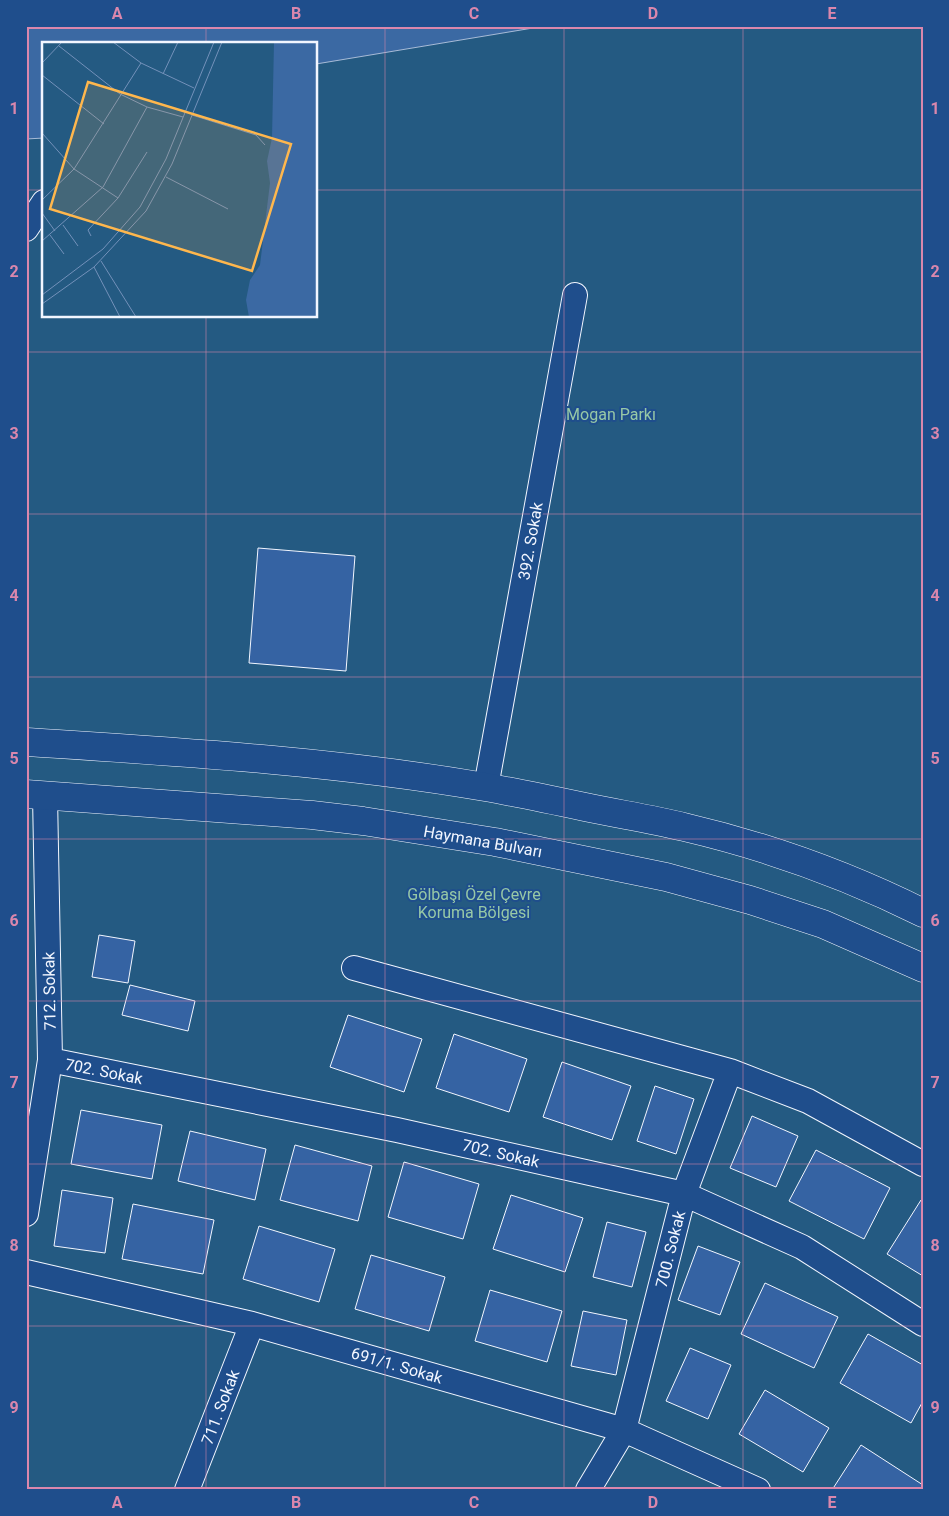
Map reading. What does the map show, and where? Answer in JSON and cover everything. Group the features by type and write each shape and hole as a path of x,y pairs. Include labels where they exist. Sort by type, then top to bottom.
{"highway":[{"path":"26,742 276,761 388,773 486,787 695,830 761,849 829,872 888,896 923,913"},
{"name":"Haymana Bulvarı","path":"36,795 312,815 363,821 495,842 666,877 750,900 823,924 923,968"}],"street":[{"path":"26,230 42,205"},
{"name":"392. Sokak","path":"486,787 575,295"},
{"name":"712. Sokak","path":"26,1214 50,1060 36,795"},
{"path":"354,968 730,1071 808,1101 923,1164"},
{"name":"702. Sokak","path":"50,1060 396,1130 684,1194 802,1247 923,1324"},
{"name":"700. Sokak","path":"588,1490 624,1430 684,1194 730,1071"},
{"name":"691/1. Sokak","path":"26,1272 252,1324 624,1430 758,1490"},
{"name":"711. Sokak","path":"187,1490 252,1324"}],"green space":[{"name":"Gölbaşı Özel Çevre Koruma Bölgesi","path":"26,26 923,26 923,1490 26,1490"}],"shaded area":[{"path":"26,26 545,26 318,64 318,42 42,42 42,138 26,139"}],"building":[{"path":"258,548 355,556 346,671 249,663"},
{"path":"99,935 135,941 128,983 92,977"},
{"path":"130,985 195,1001 188,1031 122,1015"},
{"path":"348,1015 422,1039 404,1092 330,1067"},
{"path":"454,1034 527,1059 509,1112 436,1088"},
{"path":"562,1062 631,1086 612,1140 543,1117"},
{"path":"655,1086 694,1099 676,1154 637,1141"},
{"path":"81,1110 162,1125 152,1179 71,1164"},
{"path":"752,1116 798,1136 776,1187 730,1168"},
{"path":"190,1131 266,1149 255,1200 178,1181"},
{"path":"295,1145 372,1166 358,1221 280,1200"},
{"path":"816,1150 890,1188 864,1239 789,1201"},
{"path":"404,1162 479,1184 463,1239 388,1217"},
{"path":"62,1190 113,1198 105,1253 54,1246"},
{"path":"511,1195 583,1218 565,1272 493,1249"},
{"path":"921,1200 923,1202 923,1276 887,1254"},
{"path":"133,1204 214,1220 203,1274 122,1259"},
{"path":"607,1222 646,1232 632,1287 593,1277"},
{"path":"259,1226 335,1249 319,1302 243,1279"},
{"path":"698,1246 740,1262 720,1315 678,1300"},
{"path":"371,1255 445,1277 429,1331 355,1309"},
{"path":"765,1283 838,1317 814,1368 741,1334"},
{"path":"490,1290 562,1311 547,1362 475,1341"},
{"path":"583,1311 627,1320 616,1375 571,1366"},
{"path":"868,1334 923,1365 923,1401 911,1423 840,1383"},
{"path":"690,1348 731,1365 708,1419 666,1401"},
{"path":"765,1390 829,1428 803,1472 739,1434"},
{"path":"861,1445 923,1485 923,1490 832,1490"}],"park label":[{"name":"Mogan Parkı","path":"611,414"}]}
